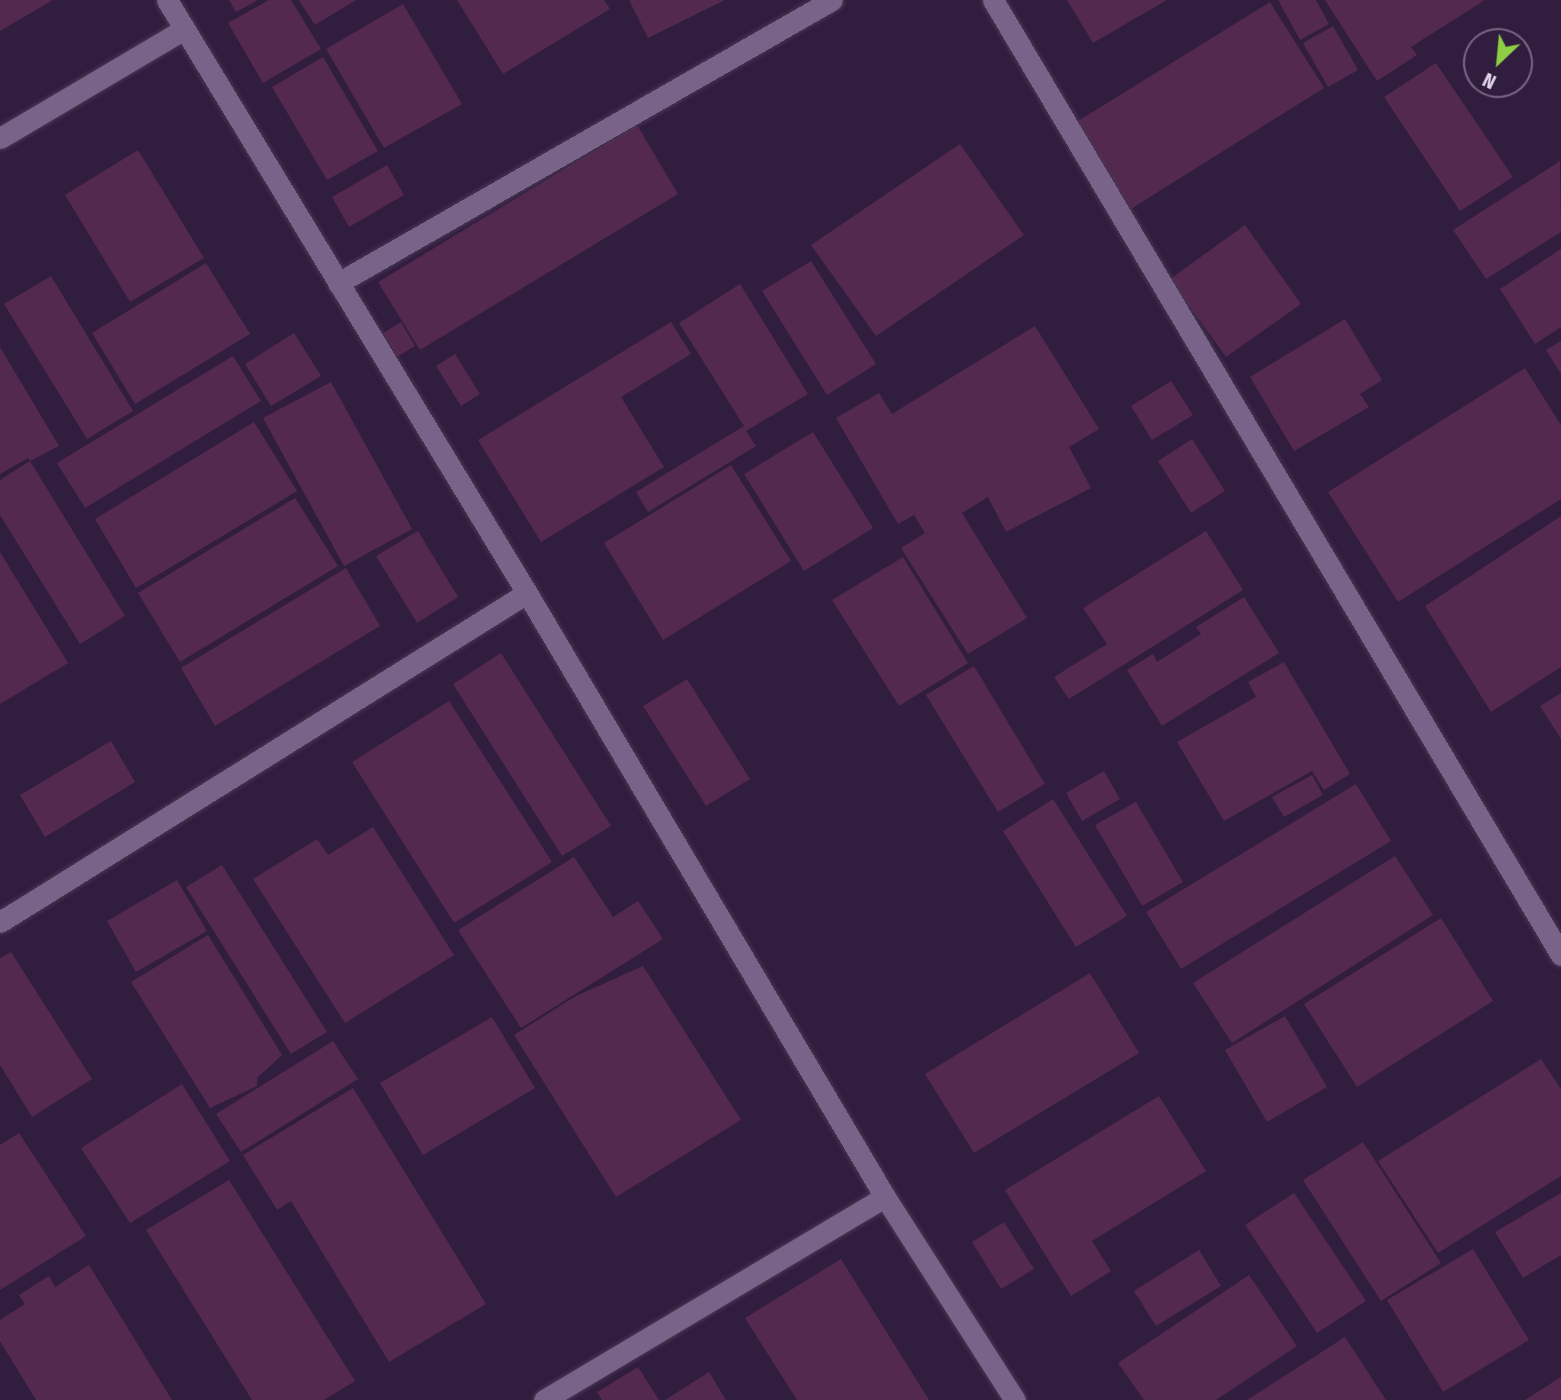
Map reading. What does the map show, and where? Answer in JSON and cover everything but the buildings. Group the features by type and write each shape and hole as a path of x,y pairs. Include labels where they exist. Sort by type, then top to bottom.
{"street":[{"path":"167,0 527,593 885,1197 1016,1400"},
{"path":"338,283 832,0"},
{"path":"993,0 1561,955"},
{"path":"0,138 184,29"},
{"path":"0,922 527,593"},
{"path":"544,1400 885,1197"}]}
